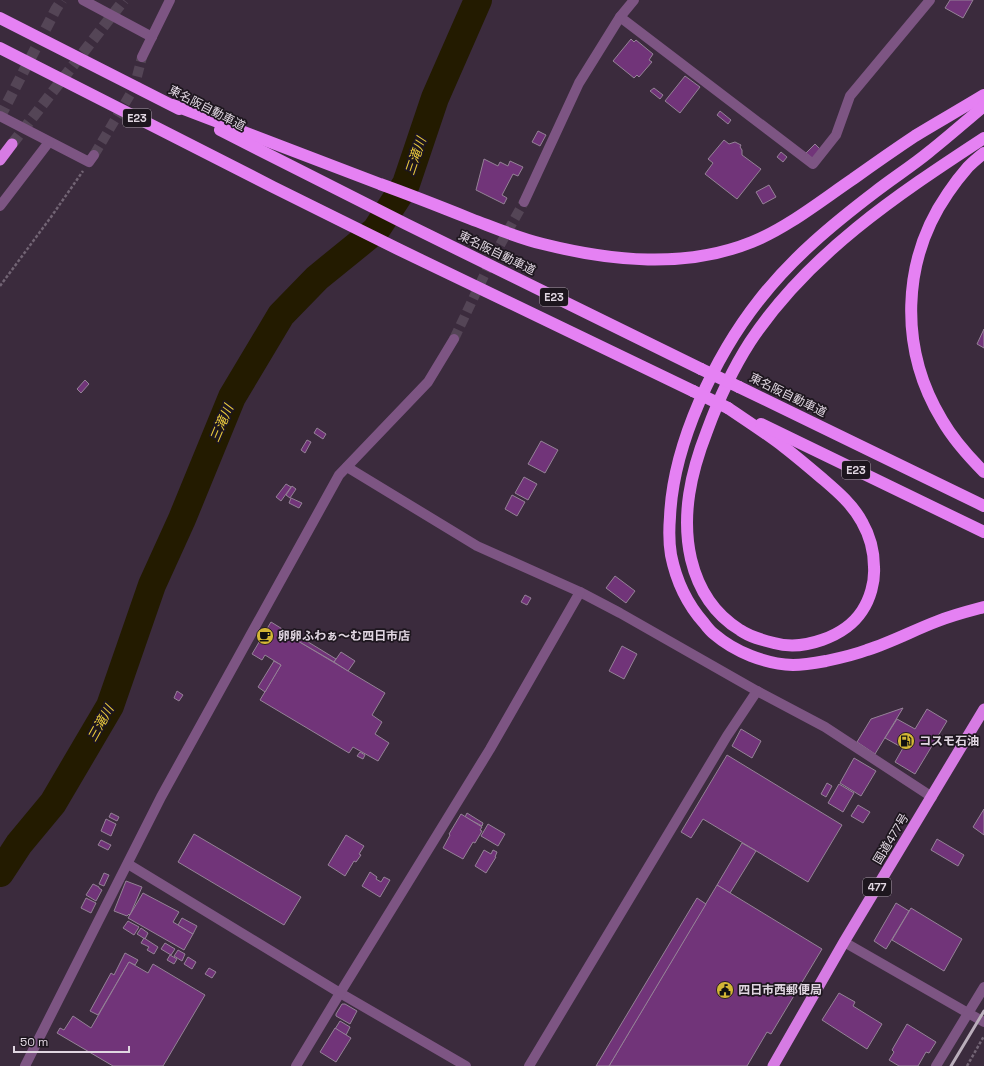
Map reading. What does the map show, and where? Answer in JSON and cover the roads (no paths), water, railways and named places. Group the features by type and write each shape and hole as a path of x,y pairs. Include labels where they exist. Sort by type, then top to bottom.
{"highway":[{"name":"東名阪自動車道","path":"0,18 406,224 984,506"},
{"name":"E23","path":"0,48 398,249 984,532"},
{"path":"173,106 493,227 541,243 621,259 648,260 675,259 730,250 775,231 916,136 984,95"},
{"path":"984,106 929,152 874,193 811,244 782,272 759,300 740,327 710,378 689,429 679,458 674,481 670,505 669,530 671,553 677,576 685,598 698,616 713,634 731,646 750,656 770,662 793,665 815,663 840,658 867,650 937,622 984,607"},
{"path":"728,408 784,447 810,468 849,504 862,521 870,539 874,557 875,576 870,595 861,612 849,625 833,635 817,642 800,646 780,645 760,640 741,631 726,620 713,606 702,590 694,570 688,546 687,533 688,500 700,448 722,393 735,368 749,343 781,300 824,256 874,214 984,138"},
{"path":"0,160 12,144"},
{"path":"984,153 968,167 952,187 930,223 919,251 911,298 911,323 914,349 930,398 942,420 956,440 984,472"},
{"name":"国道477号","path":"773,1066 844,942 984,709"}],"street":[{"path":"83,0 152,37"},
{"path":"142,57 170,0"},
{"path":"524,202 579,82 620,17 634,0"},
{"path":"620,17 812,164 836,135 850,96 930,0"},
{"path":"0,116 50,142 91,158"},
{"path":"0,206 50,142"},
{"path":"25,1066 161,797 339,475 428,382 454,339"},
{"path":"347,467 477,546 580,592 757,691 825,727 932,797"},
{"path":"296,1066 490,750 580,592"},
{"path":"529,1066 723,743 757,691"},
{"path":"128,864 340,993 466,1066"},
{"path":"844,942 984,1022"},
{"path":"936,1066 984,987"}],"waterway":[{"name":"三滝川","path":"0,873 19,844 53,803 110,706 152,585 182,519 232,397 281,315 317,278 376,230 406,184 435,98 478,0"}],"tunnel":[{"path":"0,117 62,0"},
{"path":"12,144 124,0"},
{"path":"94,155 134,88 142,57"},
{"path":"454,339 490,263 524,202"}],"railway":[{"path":"951,1066 984,1011"}],"place":[{"name":"卵卵ふわぁ～む四日市店","path":"265,636"},
{"name":"コスモ石油","path":"906,741"},
{"name":"四日市西郵便局","path":"725,990"}]}
